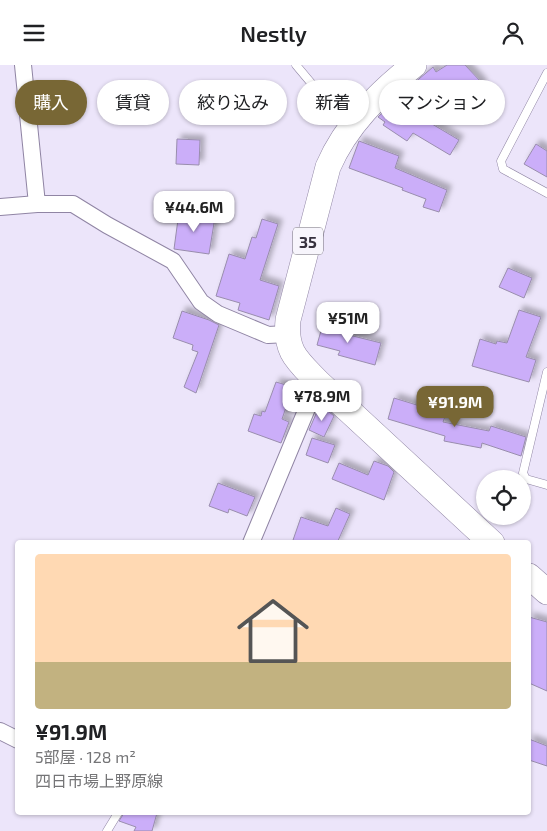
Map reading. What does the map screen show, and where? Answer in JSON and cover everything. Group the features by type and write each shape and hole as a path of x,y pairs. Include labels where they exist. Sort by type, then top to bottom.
{"main road":[{"name":"35","path":"414,65 377,98 349,129 328,167 288,320 288,342 296,359 318,382 489,540"},
{"path":"531,578 547,592"}],"street":[{"path":"23,65 37,203"},
{"path":"0,207 37,203 73,204 173,261 200,302 218,314 268,335 287,334"},
{"path":"252,540 318,382"},
{"path":"0,731 15,738"}],"lane":[{"path":"296,65 349,129"},
{"path":"547,73 501,161 503,169 547,193"},
{"path":"547,371 523,473 526,479 547,485"},
{"path":"107,831 117,815"}],"building":[{"path":"447,65 465,65 479,80 418,80 433,67 436,72"},
{"path":"383,125 434,125 459,140 450,155 413,133 407,141"},
{"path":"177,139 200,140 199,165 176,164"},
{"path":"359,141 399,156 395,168 447,190 439,212 423,207 426,199 402,190 403,188 349,168"},
{"path":"536,144 547,151 547,177 524,164"},
{"path":"179,212 215,217 209,254 174,249"},
{"path":"262,219 278,224 260,280 279,286 269,320 238,310 240,303 216,296 229,254 245,259 252,237 256,238"},
{"path":"508,268 532,278 524,298 499,287"},
{"path":"519,310 541,317 526,357 536,360 529,382 472,366 480,339 496,344 497,341 507,343"},
{"path":"182,311 219,325 196,393 184,387 198,352 192,350 193,345 173,338"},
{"path":"324,320 339,324 337,332 381,343 375,365 338,355 340,351 317,345"},
{"path":"276,382 293,387 282,419 289,422 281,443 248,431 254,414 261,416 262,411 265,412"},
{"path":"394,398 446,414 443,422 489,431 491,426 526,437 521,456 482,443 481,448 444,441 445,436 388,419"},
{"path":"319,407 334,416 324,437 309,430"},
{"path":"312,438 335,445 328,463 306,455"},
{"path":"374,461 388,466 394,472 384,500 332,479 339,463 368,475"},
{"path":"218,483 255,497 247,516 229,509 228,513 209,506"},
{"path":"336,508 350,514 338,540 293,540 301,517 328,526"},
{"path":"531,618 547,622 547,691 531,684"},
{"path":"531,740 547,746 547,766 531,761"},
{"path":"123,815 156,815 152,831 134,831 136,827 119,821"}]}
